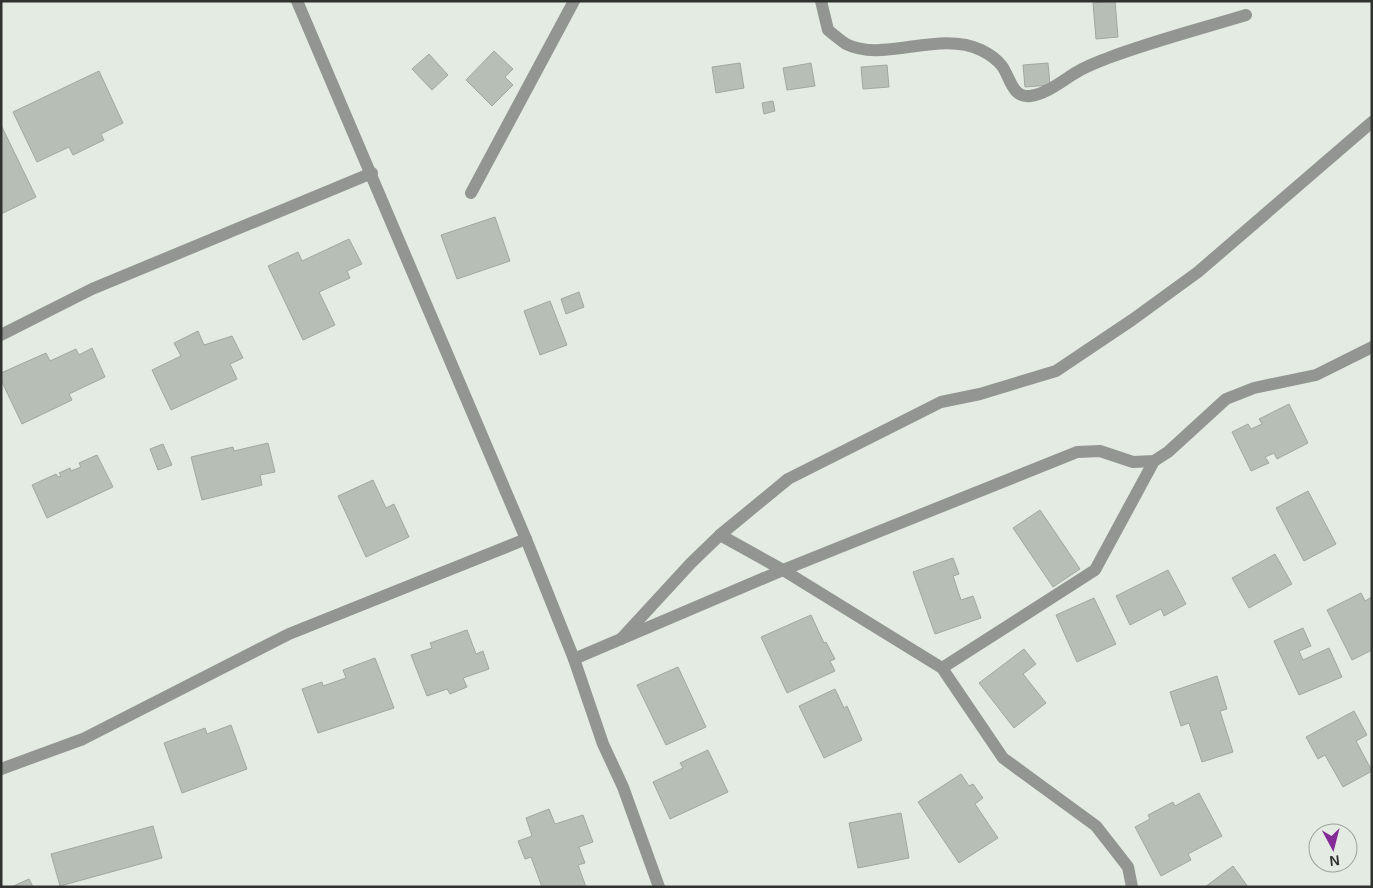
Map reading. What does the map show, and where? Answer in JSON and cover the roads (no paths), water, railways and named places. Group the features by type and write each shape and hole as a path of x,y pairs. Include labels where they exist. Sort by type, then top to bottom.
{"street":[{"path":"297,1 372,173 526,539 574,659 603,744 623,787 659,887"},
{"path":"471,193 574,1"},
{"path":"821,1 828,30 848,44 870,49 939,43 961,44 979,49 994,57 1003,67 1015,90 1028,96 1044,92 1080,70 1109,58 1246,15"},
{"path":"621,639 691,563 720,535 739,517 788,479 941,402 980,394 1056,371 1132,320 1198,272 1372,122"},
{"path":"1,335 92,289 372,173"},
{"path":"942,668 1095,570 1154,461 1168,452 1226,399 1254,388 1316,375 1372,347"},
{"path":"574,659 782,570 1077,452 1100,451 1133,462 1154,461"},
{"path":"720,535 782,570 942,668 1003,758 1096,826 1128,867 1132,887"},
{"path":"1,769 82,739 289,634 526,539"}]}
